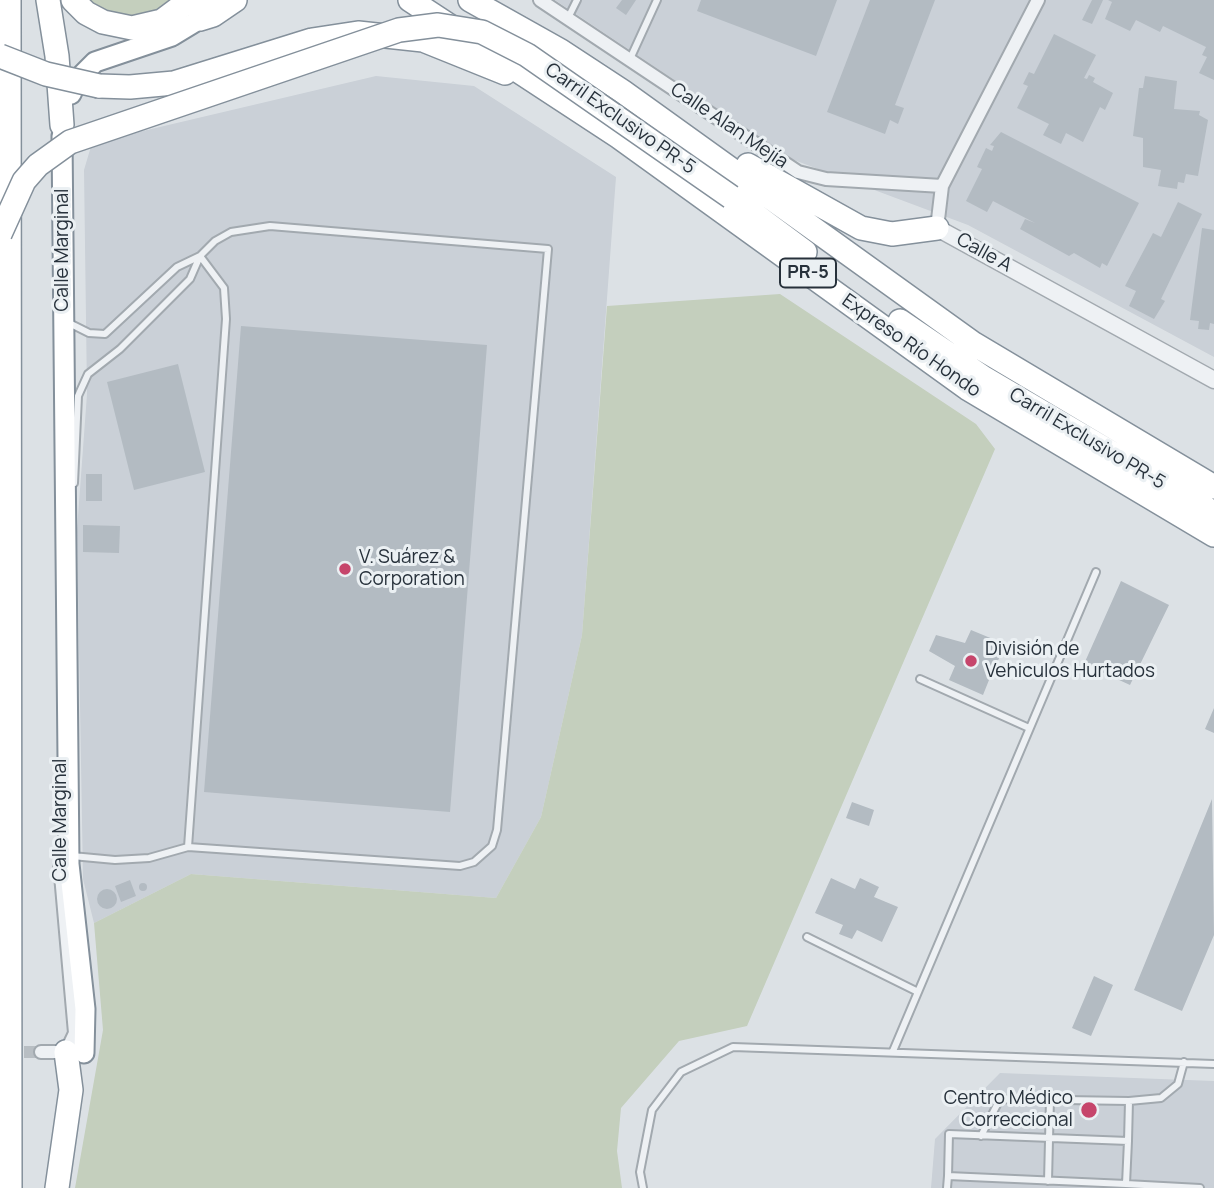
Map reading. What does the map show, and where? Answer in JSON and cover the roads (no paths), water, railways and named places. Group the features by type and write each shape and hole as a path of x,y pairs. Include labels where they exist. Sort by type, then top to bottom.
{"highway":[{"path":"9,0 10,1188"},
{"path":"48,0 57,56 62,125"},
{"path":"73,0 86,13 103,22 132,28 162,21 201,6 213,15 235,0"},
{"name":"Expreso Río Hondo","path":"410,0 541,83 967,388 1214,535"},
{"name":"Expreso Río Hondo","path":"470,0 561,51 622,91 974,344 1214,487"},
{"name":"Calle Marginal","path":"76,1053 85,1009 69,856 68,609 64,585 62,125 78,79 95,62 172,36 201,6"},
{"name":"Carril Exclusivo PR-5","path":"0,234 24,181 38,165 70,142 399,30 438,25 482,32 527,55 984,378 1214,513"},
{"path":"0,56 46,74 99,86 130,87 174,83 312,40 342,34 372,33 434,43 490,68 541,83"},
{"path":"622,91 860,228 892,234 937,228"},
{"path":"0,956 10,1032"},
{"path":"57,1188 76,1053"},
{"path":"65,1188 76,1053"}],"street":[{"name":"Calle Alan Mejía","path":"540,0 798,172 826,179 942,186"},
{"name":"Calle A","path":"1038,0 942,186 937,228 1214,380"},
{"name":"Calle Marginal","path":"64,585 60,855 76,1053"},
{"path":"41,1052 76,1053"}],"lane":[{"path":"568,18 577,0"},
{"path":"630,59 657,0"},
{"path":"63,320 89,334 105,334 177,267 200,256 215,241 231,232 270,226 548,250 498,830 492,846 474,862 460,866 188,847 149,858 115,860 69,856"},
{"path":"64,518 75,481 76,411 81,386 95,365 120,349 190,279 200,256"},
{"path":"188,847 226,319 224,288 200,256"},
{"path":"893,1051 1096,572"},
{"path":"920,679 1029,728"},
{"path":"807,937 918,992"},
{"path":"643,1188 640,1172 652,1110 681,1072 733,1047 1214,1064"},
{"path":"981,1136 1000,1099 1129,1101 1161,1098 1171,1093 1178,1084 1184,1062"},
{"path":"1048,1181 1050,1099"},
{"path":"1126,1184 1129,1101"},
{"path":"947,1188 949,1134 1128,1141"},
{"path":"948,1176 1200,1188"}],"tunnel":[{"path":"6,1052 41,1052"}],"place":[{"name":"V. Suárez & Corporation","path":"345,569"},
{"name":"División de Vehiculos Hurtados","path":"971,661"},
{"name":"Centro Médico Correccional","path":"1089,1110"}]}
